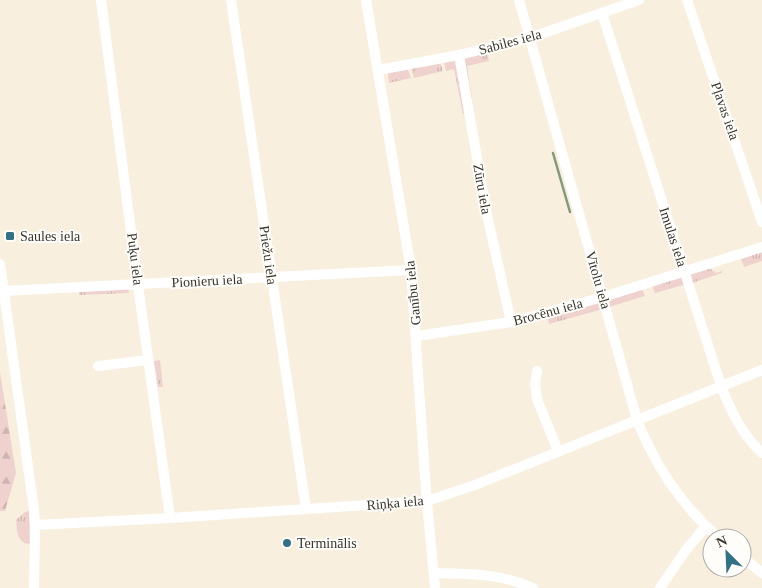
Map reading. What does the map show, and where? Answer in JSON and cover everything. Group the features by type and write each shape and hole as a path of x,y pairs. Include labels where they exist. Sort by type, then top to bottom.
{"street":[{"name":"Puķu iela","path":"101,0 170,518"},
{"name":"Priežu iela","path":"231,0 306,510"},
{"name":"Ganību iela","path":"366,0 412,270 427,501 436,588"},
{"name":"Vītolu iela","path":"519,0 637,420 653,456 668,480 684,502 706,526"},
{"name":"Sabiles iela","path":"378,70 459,55 529,38 638,0"},
{"name":"Pļavas iela","path":"688,0 762,222"},
{"name":"Imulas iela","path":"602,13 721,386 739,425 762,453"},
{"name":"Zūru iela","path":"459,55 487,215 511,322"},
{"name":"Brocēnu iela","path":"417,336 511,322 603,297 762,247"},
{"path":"0,264 4,334 35,525 34,588"},
{"name":"Pionieru iela","path":"3,291 412,270"},
{"path":"98,366 148,360"},
{"name":"Riņķa iela","path":"35,525 306,510 427,501 474,485 762,370"},
{"path":"537,371 535,384 537,399 558,451"},
{"path":"660,588 686,550 706,526"},
{"path":"752,565 762,573"},
{"path":"434,573 488,574 520,582 533,588"}],"green space":[{"path":"487,52 489,61 467,66 477,133 464,58"},
{"path":"454,60 457,62 467,114 463,114 454,69 446,71 444,61"},
{"path":"440,62 443,71 414,78 411,67"},
{"path":"407,68 411,78 389,83 388,73"},
{"path":"762,252 762,261 744,267 741,259"},
{"path":"709,268 716,273 722,271 722,273 692,283 691,274"},
{"path":"680,277 687,284 655,293 652,285"},
{"path":"128,288 129,293 79,295 79,290"},
{"path":"642,289 645,296 609,307 608,298"},
{"path":"600,302 603,309 549,324 547,316"},
{"path":"160,360 163,387 158,387 154,361"},
{"path":"0,372 16,473 5,511 0,511"},
{"path":"29,511 30,544 20,539 16,520"}],"waterway":[{"path":"553,153 570,212"}],"place":[{"name":"Saules iela","path":"10,236"},
{"name":"Terminālis","path":"287,543"}]}
